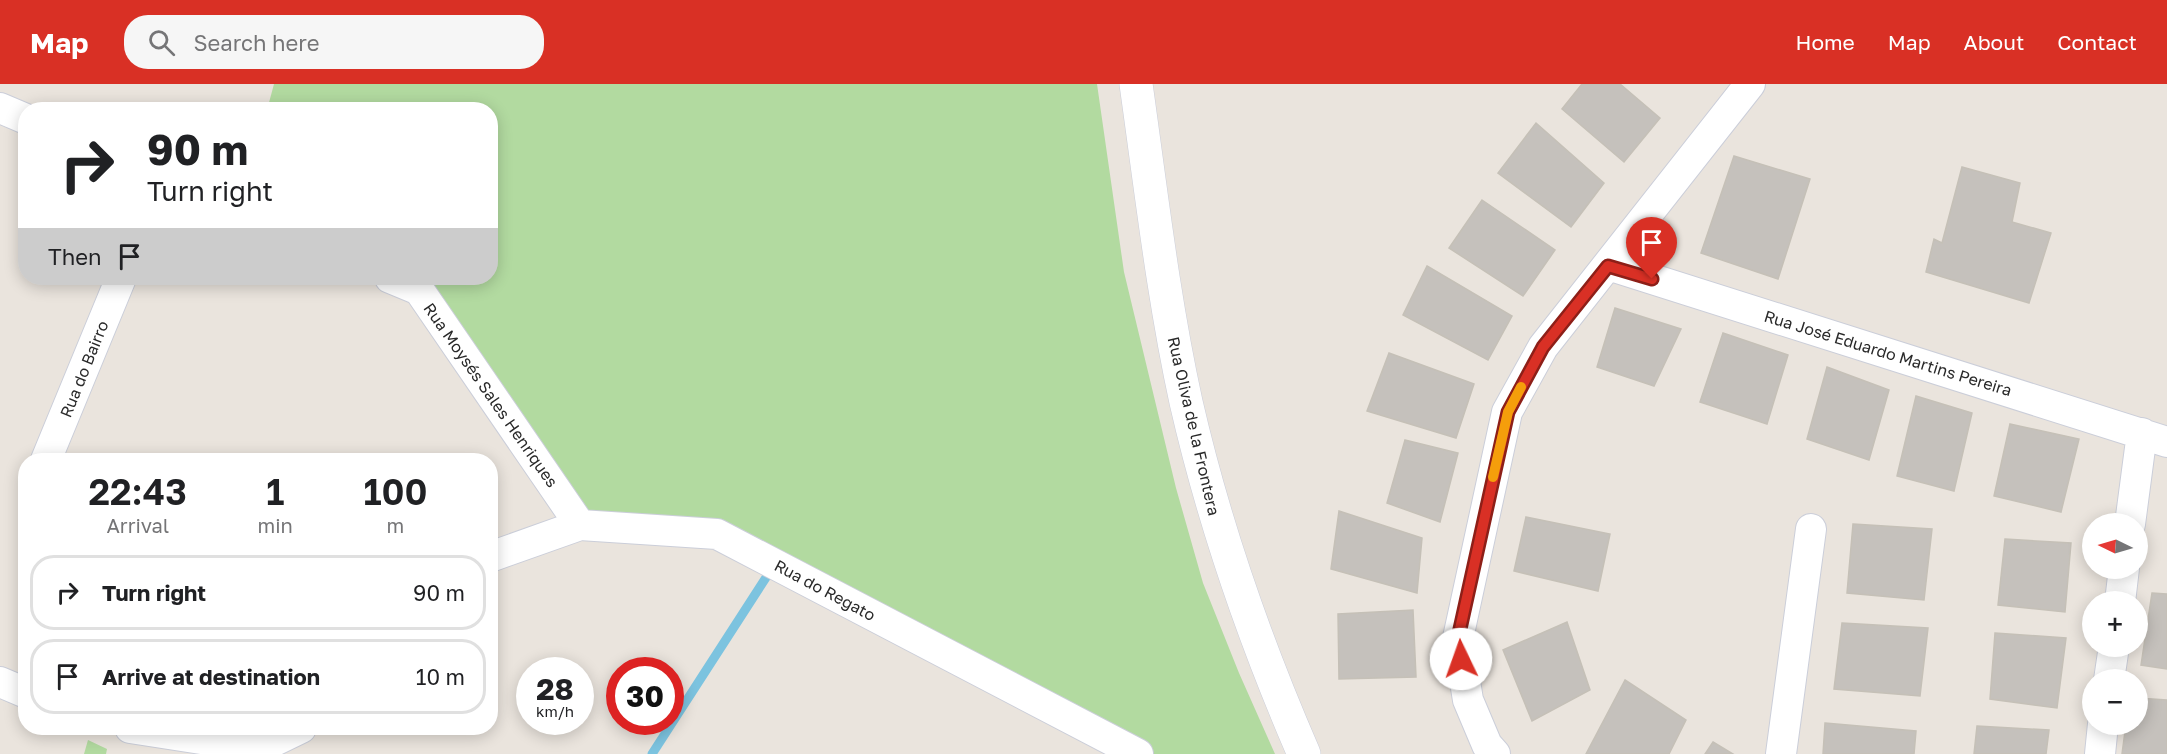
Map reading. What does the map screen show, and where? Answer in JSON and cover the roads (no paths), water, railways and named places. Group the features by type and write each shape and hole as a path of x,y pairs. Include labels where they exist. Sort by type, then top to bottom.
{"main road":[{"name":"Rua Oliva de la Frontera","path":"1136,84 1172,334 1204,475 1224,546 1247,614 1304,754"}],"street":[{"path":"1495,754 1487,745 1468,700 1458,638 1508,412 1543,347 1750,84"},
{"path":"0,108 18,116"},
{"name":"Rua José Eduardo Martins Pereira","path":"1608,266 2154,438"},
{"name":"Rua do Bairro","path":"49,453 118,285"},
{"name":"Rua Moysés Sales Henriques","path":"407,285 419,290 580,525"},
{"path":"2133,513 2154,438"},
{"name":"Rua do Regato","path":"498,554 580,525 717,534 1138,754"},
{"path":"1781,754 1811,529"},
{"path":"0,682 18,690"},
{"path":"176,735 260,748 287,735"},
{"path":"2100,754 2102,735"}],"waterway":[{"path":"652,754 767,576"}]}
